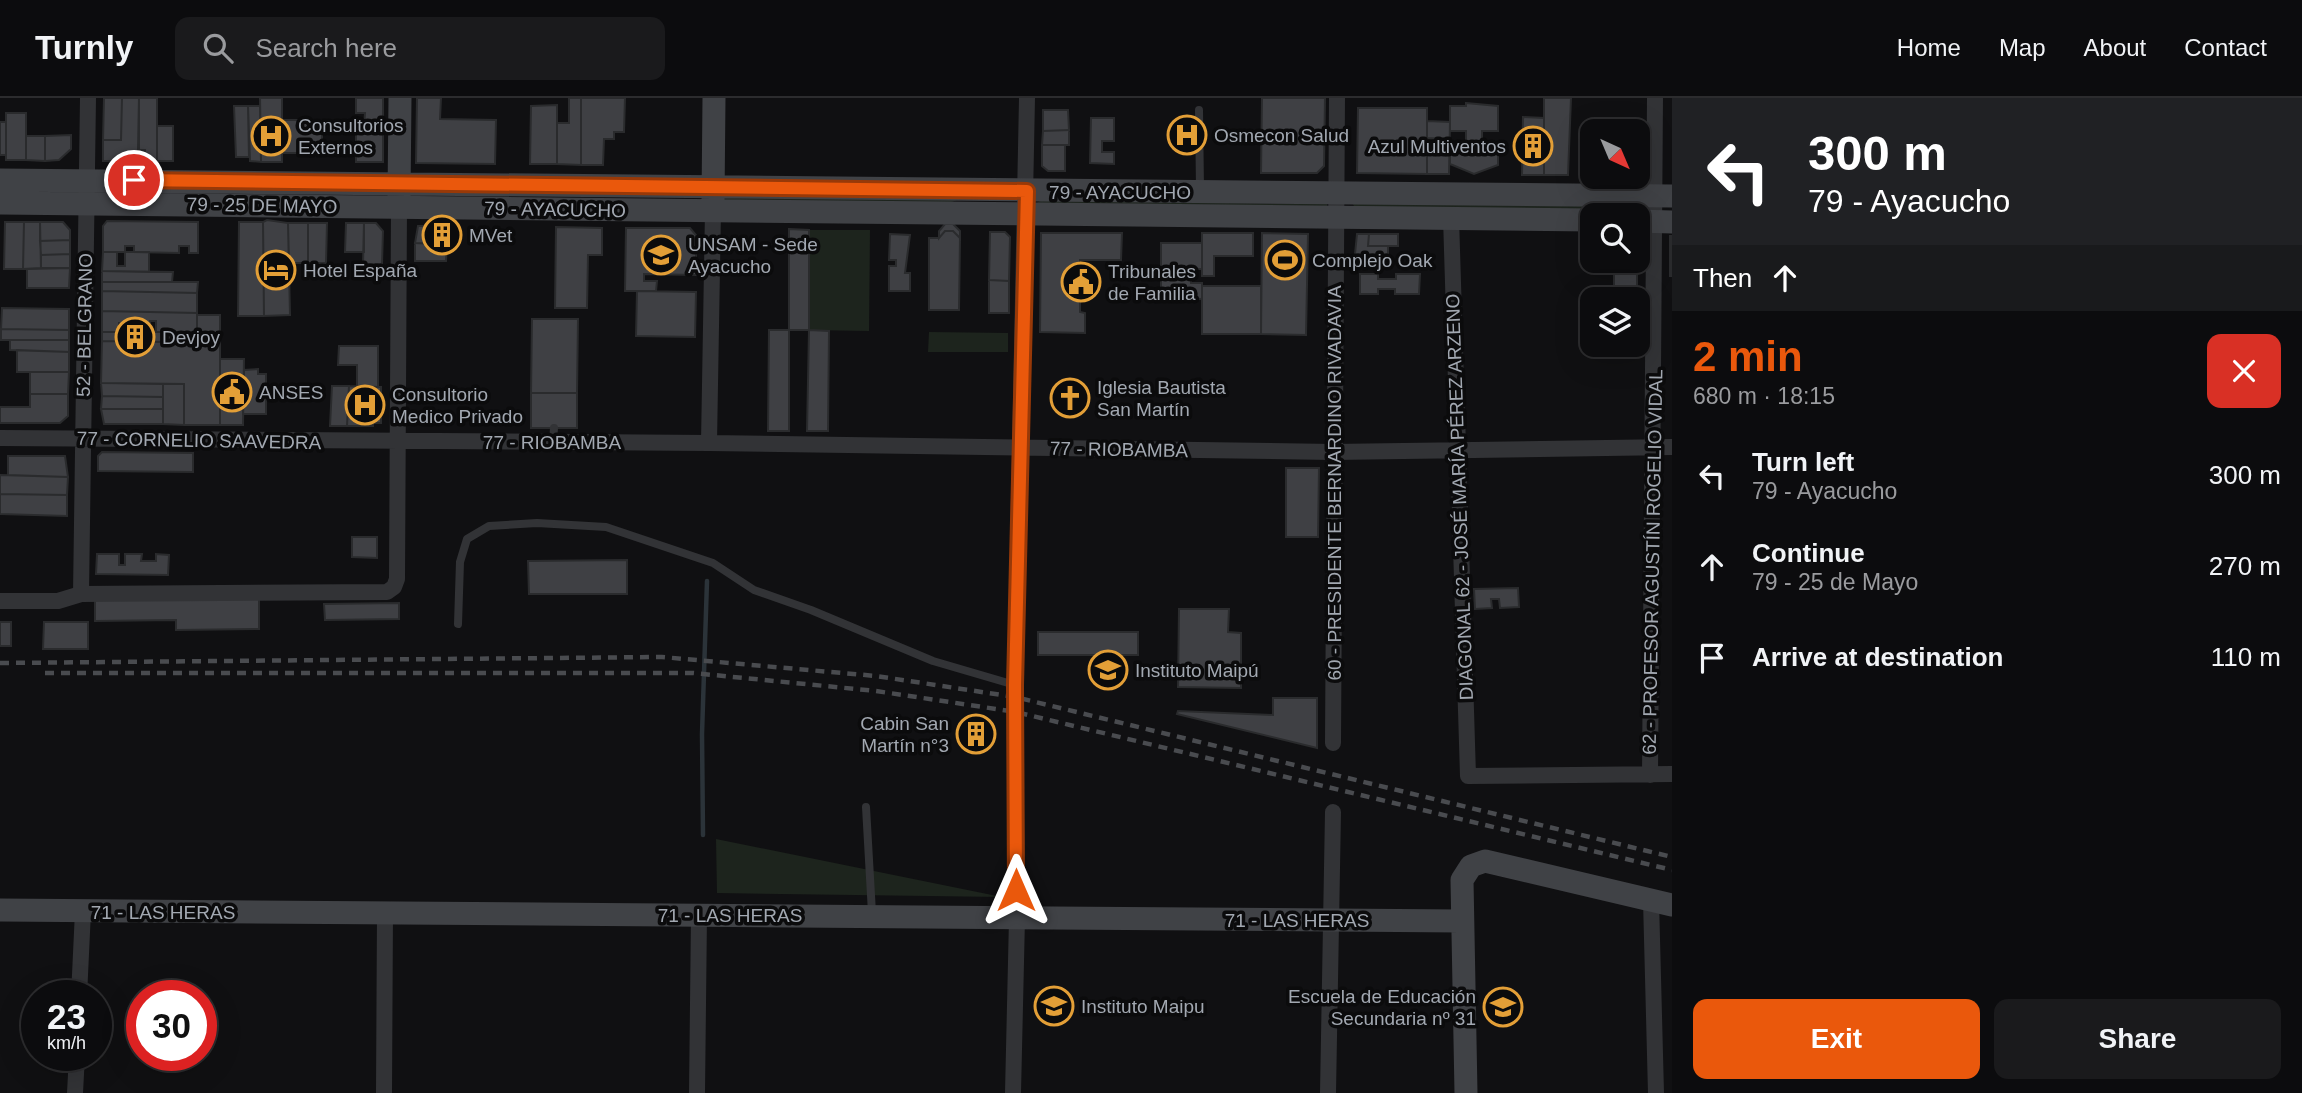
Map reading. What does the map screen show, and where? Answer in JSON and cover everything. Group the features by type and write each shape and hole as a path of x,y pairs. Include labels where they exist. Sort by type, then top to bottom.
{"main road":[{"path":"399,207 400,98"},
{"path":"713,210 714,98"},
{"name":"79 - 25 DE MAYO","path":"0,180 399,182"},
{"name":"79 - AYACUCHO","path":"399,182 1664,196"},
{"name":"79 - 25 DE MAYO","path":"0,203 399,207"},
{"name":"79 - AYACUCHO","path":"399,207 1026,216 1580,220"},
{"path":"1466,1093 1461,920 1462,880 1471,866 1485,861 1661,902"},
{"name":"71 - LAS HERAS","path":"0,910 1461,920"}],"street":[{"name":"52 - BELGRANO","path":"81,594 88,98"},
{"path":"1013,1093 1017,918 1015,685 1022,448 1027,98"},
{"name":"60 - PRESIDENTE BERNARDINO RIVADAVIA","path":"1333,743 1337,98"},
{"name":"62 - PROFESOR AGUSTÍN ROGELIO VIDAL","path":"1650,775 1655,222 1664,196 1655,98"},
{"path":"0,600 58,601 81,594 387,592 394,587 397,579 399,207"},
{"path":"709,443 713,210"},
{"name":"DIAGONAL 62 - JOSÉ MARÍA PÉREZ ARZENO","path":"1451,217 1468,776 1650,775"},
{"name":"77 - RIOBAMBA","path":"398,442 554,435 709,443 1333,452 1672,447"},
{"name":"77 - CORNELIO SAAVEDRA","path":"0,438 398,442"},
{"path":"1650,775 1672,775"},
{"path":"1328,1093 1333,811"},
{"path":"1656,1093 1661,902"},
{"path":"80,980 83,911"},
{"path":"384,1093 385,913"},
{"path":"697,1093 699,915"},
{"path":"75,1093 76,1071"}],"lane":[{"path":"1199,110 1200,192"},
{"path":"458,624 460,562 467,539 489,526 537,523 607,527 713,563 754,590 811,610 933,661 1015,685"},
{"path":"866,807 873,916"}],"shaded area":[{"path":"722,197 957,200 941,206 725,202"},
{"path":"1037,203 1327,204 1327,206"},
{"path":"1353,204 1580,204 1580,210 1355,209"},
{"path":"809,230 870,230 869,331 809,330"},
{"path":"929,332 1008,333 1008,352 928,352"},
{"path":"716,839 1002,897 717,893"}],"building":[{"path":"104,98 122,98 121,140 103,140"},
{"path":"122,98 139,98 139,161 103,161 103,140 121,140"},
{"path":"139,98 157,98 157,161 145,161 145,150 138,150"},
{"name":"Consultorios Externos","path":"260,98 282,98 282,162 261,162"},
{"path":"356,98 383,98 383,129 364,128 365,113 356,113"},
{"path":"417,98 441,98 440,119 496,120 495,164 416,163"},
{"path":"569,98 581,98 581,165 557,164 557,123 569,123"},
{"path":"581,98 625,98 624,132 614,132 614,139 604,139 603,165 581,165"},
{"path":"1262,98 1325,98 1324,166 1317,173 1261,173"},
{"path":"1544,98 1571,98 1568,175 1544,175"},
{"path":"1466,103 1498,106 1498,131 1482,131 1482,144 1498,144 1498,165 1474,174 1450,164 1450,144 1466,144 1466,131 1450,131 1450,106 1466,106"},
{"path":"557,105 557,164 530,164 531,106"},
{"path":"234,106 248,106 249,157 236,157"},
{"path":"248,106 260,106 261,162 250,161"},
{"path":"1358,108 1427,108 1427,174 1357,173"},
{"path":"1043,110 1068,110 1069,130 1043,131"},
{"path":"6,113 26,113 26,160 6,160"},
{"name":"Azul Multiventos","path":"1523,117 1544,118 1544,175 1522,175"},
{"path":"1091,118 1114,118 1114,141 1102,141 1102,152 1114,152 1114,164 1090,163"},
{"path":"282,120 322,120 322,153 282,153"},
{"path":"1427,121 1450,122 1449,174 1427,174 1427,154 1445,154 1445,139 1427,138"},
{"path":"0,122 6,122 6,155 0,155"},
{"path":"157,126 173,126 173,161 157,161"},
{"path":"356,127 383,129 383,162 356,162"},
{"path":"1069,130 1069,145 1042,145 1043,131"},
{"path":"71,135 71,149 59,160 45,161 45,136"},
{"path":"26,136 45,136 45,161 26,160"},
{"path":"1042,145 1065,145 1065,171 1048,171 1042,166"},
{"path":"138,150 145,150 145,161 139,161"},
{"name":"Hotel España","path":"267,220 288,223 290,315 264,316 263,222"},
{"path":"107,221 198,222 198,253 189,253 189,246 179,246 179,253 134,252 134,246 125,246 125,252 103,252 103,226"},
{"path":"5,222 24,222 23,269 4,269"},
{"path":"24,222 40,222 41,268 23,269"},
{"path":"40,222 63,222 70,230 70,240 40,241"},
{"path":"239,222 263,222 264,316 238,316"},
{"path":"288,223 308,223 308,263 289,263"},
{"path":"308,223 327,223 326,263 308,263"},
{"path":"346,223 364,223 364,252 345,252"},
{"path":"364,223 376,223 383,231 382,264 363,264"},
{"path":"945,224 953,224 960,231 960,238 953,231 945,231 939,238 939,231"},
{"path":"418,226 436,226 436,244 415,243"},
{"name":"MVet","path":"436,226 447,226 447,244 436,244"},
{"path":"447,226 456,227 456,244 447,244"},
{"path":"556,227 602,228 602,255 588,255 587,308 555,308"},
{"name":"UNSAM - Sede Ayacucho","path":"626,228 690,228 696,235 696,275 644,274 644,281 657,281 656,291 625,291"},
{"path":"789,229 809,230 809,330 789,330"},
{"path":"945,231 953,231 960,238 959,310 929,310 929,238 939,238"},
{"path":"990,232 1005,232 1010,237 1009,281 989,280"},
{"path":"1041,233 1122,233 1121,260 1080,260 1080,312 1085,313 1085,333 1040,332"},
{"path":"1202,233 1253,233 1253,256 1214,256 1214,276 1202,276"},
{"name":"Complejo Oak","path":"1262,233 1308,234 1306,335 1261,334"},
{"path":"890,234 910,235 905,273 910,273 910,291 889,291 889,266 896,266 896,260 889,260"},
{"path":"1357,234 1369,234 1368,246 1388,246 1388,254 1355,254"},
{"path":"1369,234 1398,234 1398,246 1368,246"},
{"path":"1672,236 1672,276 1670,276"},
{"path":"70,240 70,254 41,255 40,241"},
{"path":"415,243 447,244 446,261 415,261"},
{"path":"1161,243 1202,243 1202,269 1191,269 1191,283 1202,283 1202,299 1161,298 1161,279 1173,279 1173,268 1161,267"},
{"path":"103,252 117,252 117,266 125,266 125,252 149,252 149,272 102,271"},
{"path":"70,254 70,268 41,268 41,255"},
{"path":"70,268 69,288 27,288 27,269"},
{"path":"102,271 173,272 172,282 102,282"},
{"path":"1614,273 1637,273 1637,287 1614,287"},
{"path":"1360,274 1378,274 1378,279 1396,279 1396,274 1420,274 1419,294 1395,294 1395,289 1378,289 1378,294 1360,294"},
{"path":"989,280 1009,281 1009,313 989,313"},
{"path":"102,282 198,282 197,293 102,291"},
{"path":"1202,286 1261,286 1261,334 1202,334"},
{"path":"102,291 197,293 197,313 102,311"},
{"path":"637,291 696,292 695,337 636,336"},
{"path":"2,308 69,309 69,330 1,329"},
{"path":"102,311 197,313 197,332 156,332 156,321 150,321 150,332 130,332 131,324 119,323 119,332 102,332"},
{"path":"197,315 220,315 220,425 184,425 184,384 101,383 102,341 168,342 168,332 197,332"},
{"path":"532,319 578,319 577,393 531,393"},
{"path":"1,329 69,330 69,340 1,340"},
{"path":"769,330 789,330 789,431 768,431"},
{"path":"809,330 829,331 828,431 807,431"},
{"name":"Devjoy","path":"102,332 168,332 168,342 102,341"},
{"path":"10,340 69,340 69,352 10,350"},
{"path":"339,346 378,346 378,387 357,386 357,365 338,365"},
{"path":"17,350 69,352 69,372 17,372"},
{"name":"ANSES","path":"220,359 244,359 243,425 220,425"},
{"path":"258,369 258,374 266,374 266,414 243,414 243,398 250,398 250,385 244,385 244,370"},
{"path":"30,372 69,372 68,394 30,394"},
{"path":"101,383 163,384 163,397 102,396"},
{"path":"163,384 184,384 184,425 163,424"},
{"path":"332,386 349,386 347,426 330,426"},
{"name":"Consultorio Medico Privado","path":"349,386 381,387 381,423 373,423 373,426 347,426"},
{"path":"531,393 577,393 577,428 531,428"},
{"path":"30,394 68,394 68,416 60,423 0,423 0,407 30,407"},
{"path":"102,396 163,397 163,409 101,409"},
{"path":"101,409 163,409 163,424 104,424"},
{"path":"102,452 193,453 193,472 98,471 98,456"},
{"path":"8,456 65,456 68,477 8,475"},
{"path":"1286,468 1319,468 1318,537 1286,537"},
{"path":"0,475 68,477 67,495 0,494"},
{"path":"0,494 67,495 67,516 0,514"},
{"path":"352,537 377,537 377,558 352,557"},
{"path":"97,554 119,554 119,565 125,565 125,554 142,554 141,561 156,561 156,554 169,555 168,575 96,574"},
{"path":"627,560 627,594 529,594 528,561"},
{"path":"1518,588 1519,607 1500,608 1499,599 1491,599 1492,608 1475,609 1474,589"},
{"path":"259,598 259,629 176,630 176,620 95,621 95,600"},
{"path":"399,603 399,619 325,620 324,604"},
{"path":"1179,609 1229,609 1228,632 1241,633 1241,688 1178,687"},
{"path":"0,622 11,622 11,646 0,646"},
{"path":"44,622 88,622 88,649 43,649"},
{"path":"1038,632 1138,632 1138,655 1038,655"},
{"path":"1273,698 1317,698 1317,748 1177,714 1178,711 1273,715"},
{"name":"Cabin San Martín n°3","path":"959,727 993,727 994,741 959,741"}],"waterway":[{"path":"703,835 702,734 707,581"}],"railway":[{"path":"0,663 662,657 876,676 1015,697 1672,857"},
{"path":"45,673 693,673 876,691 1016,712 1672,870"}],"place":[{"name":"Osmecon Salud","path":"1187,135"},
{"name":"Consultorios Externos","path":"271,136"},
{"name":"Azul Multiventos","path":"1533,146"},
{"name":"MVet","path":"442,235"},
{"name":"UNSAM - Sede Ayacucho","path":"661,255"},
{"name":"Complejo Oak","path":"1285,260"},
{"name":"Hotel España","path":"276,270"},
{"name":"Tribunales de Familia","path":"1081,282"},
{"name":"Devjoy","path":"135,337"},
{"name":"ANSES","path":"232,392"},
{"name":"Iglesia Bautista San Martín","path":"1070,398"},
{"name":"Consultorio Medico Privado","path":"365,405"},
{"name":"Instituto Maipú","path":"1108,670"},
{"name":"Cabin San Martín n°3","path":"976,734"},
{"name":"Instituto Maipu","path":"1054,1006"},
{"name":"Escuela de Educación Secundaria nº 31","path":"1503,1007"}],"route":[{"path":"134,180 1027,191 1015,685 1016,890"}]}
